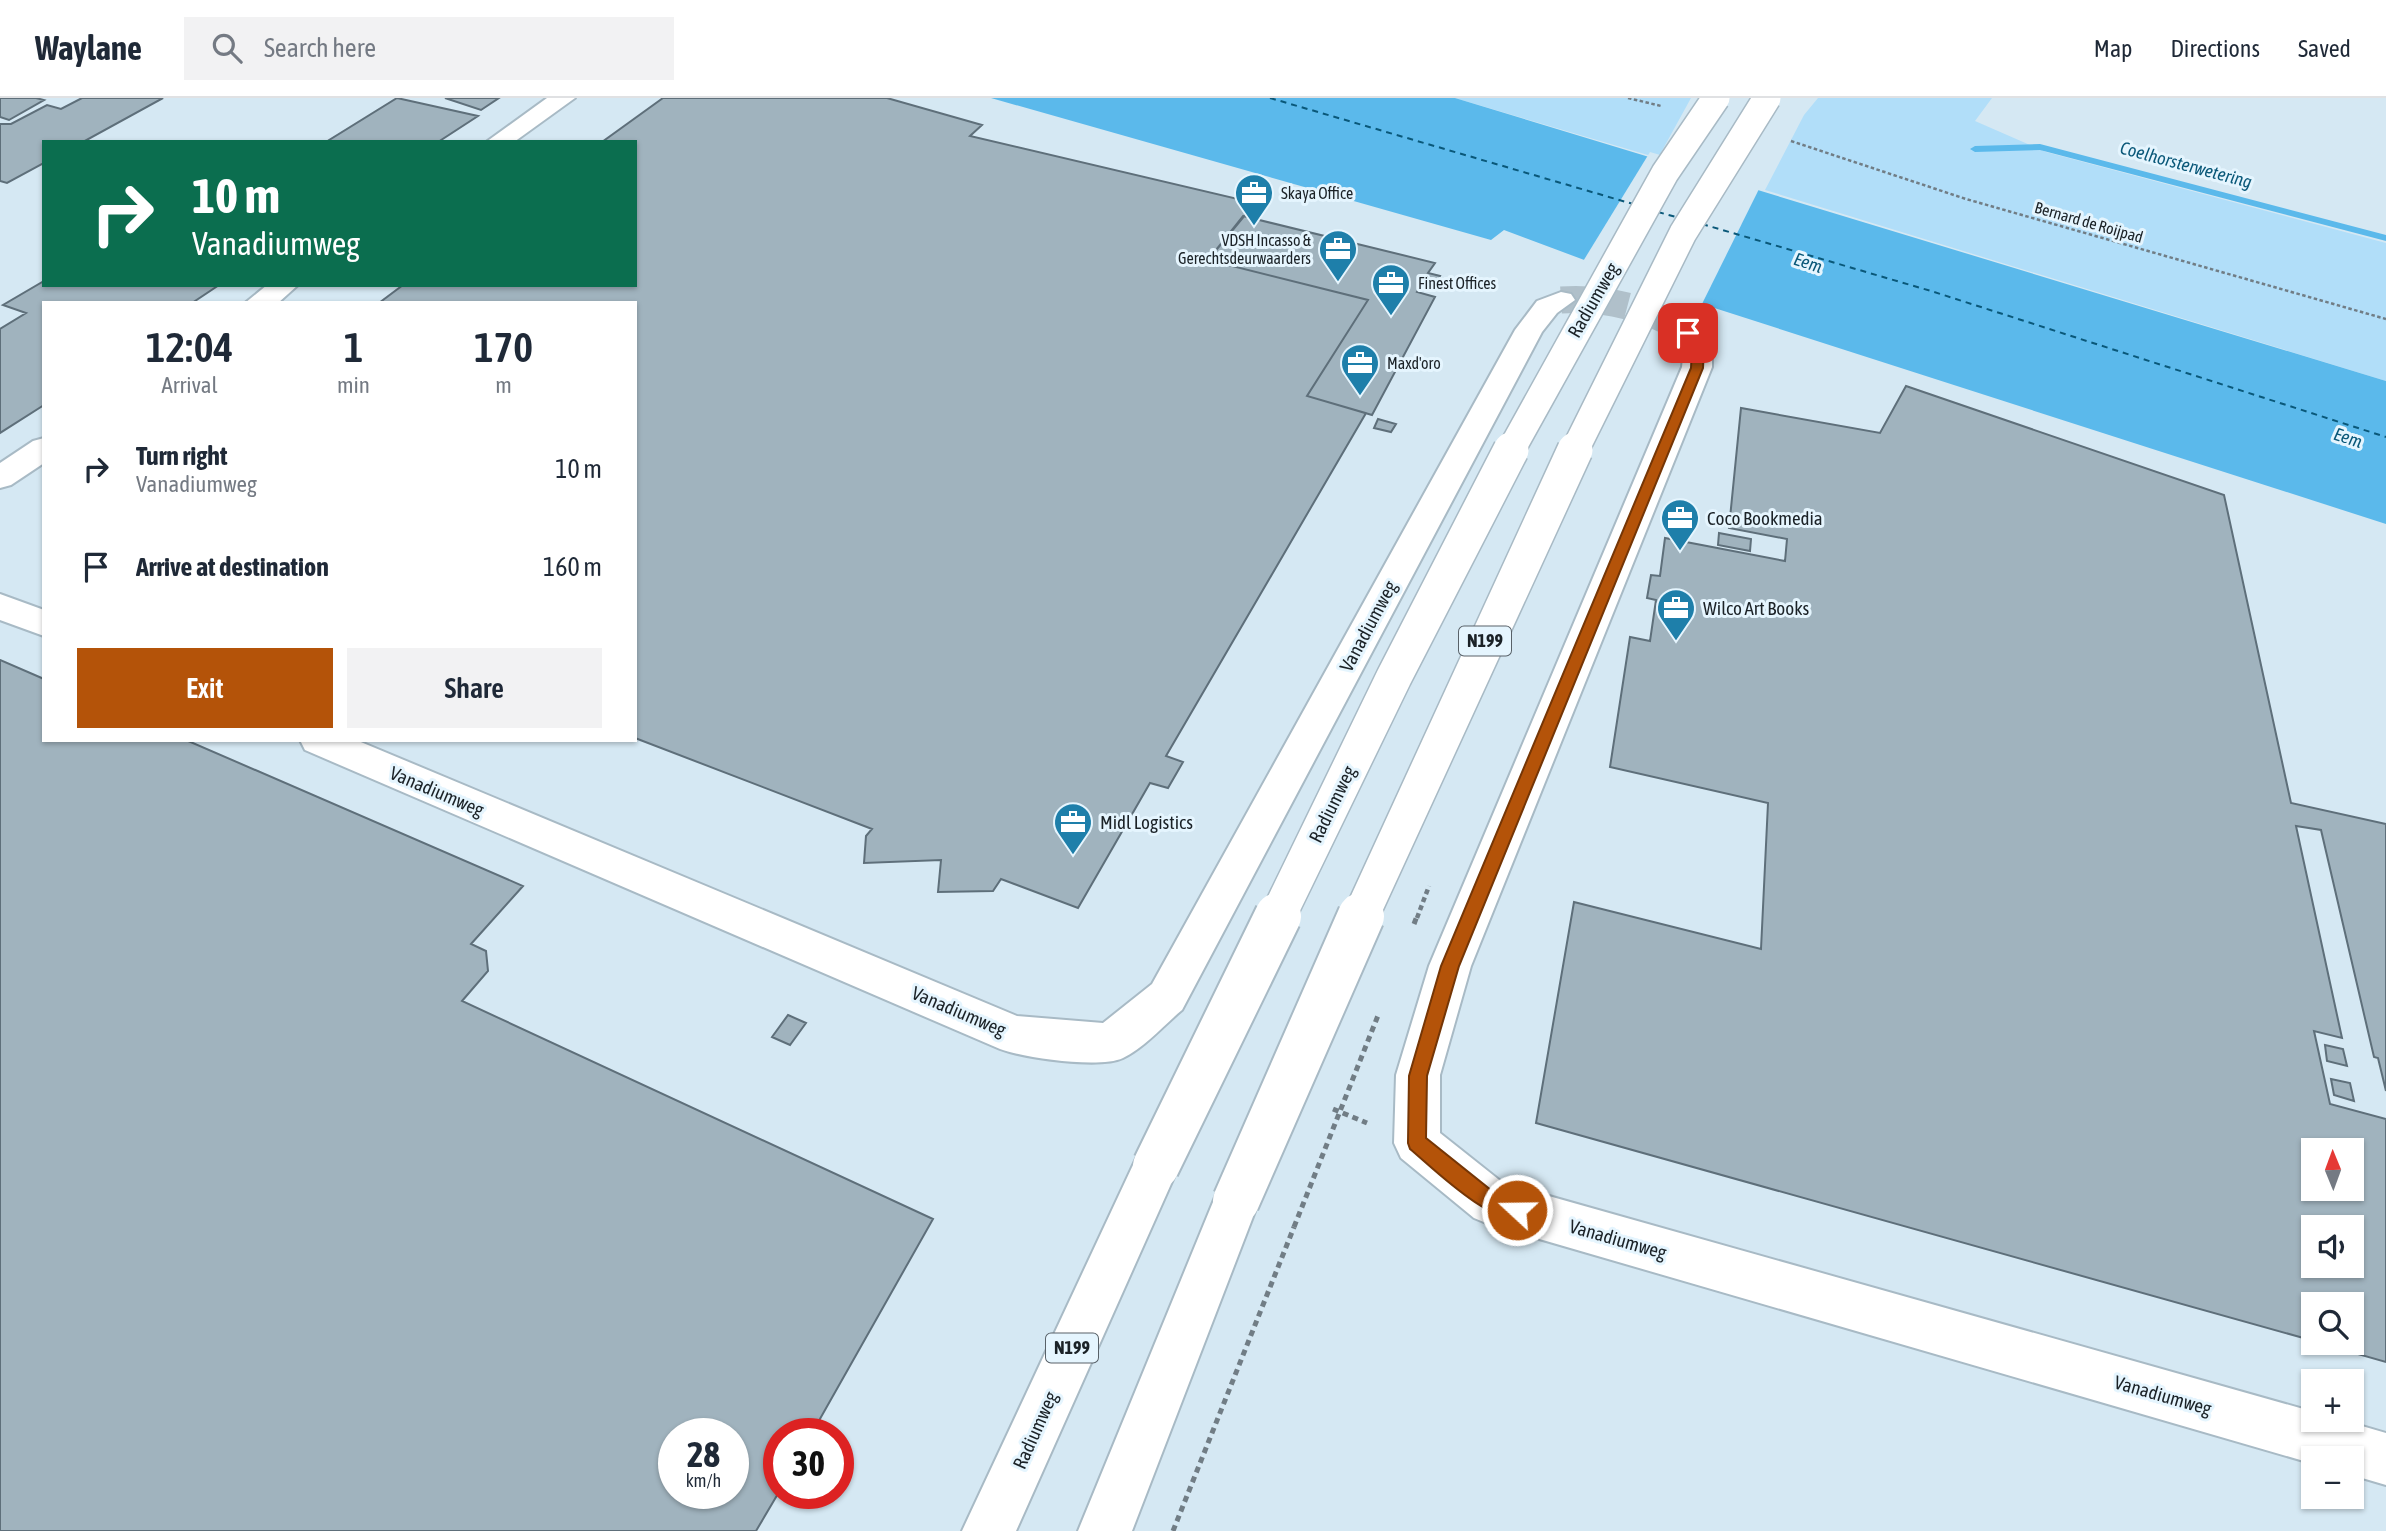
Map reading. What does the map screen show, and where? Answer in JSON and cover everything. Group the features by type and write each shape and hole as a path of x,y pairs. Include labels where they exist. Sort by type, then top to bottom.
{"main road":[{"path":"501,140 563,98"},
{"name":"Radiumweg","path":"989,1531 1156,1166 1389,688 1516,441 1665,173 1716,98"},
{"name":"N199","path":"1105,1531 1236,1201 1391,846 1529,547 1664,273 1721,170 1768,98"},
{"path":"262,301 282,287"},
{"name":"Vanadiumweg","path":"323,742 1015,1035 1110,1043 1167,997 1529,330 1547,307 1561,300"},
{"name":"Vanadiumweg","path":"1688,333 1698,348 1697,368 1450,966 1418,1076 1417,1143 1491,1202 2386,1459"},
{"path":"0,478 42,449"},
{"path":"0,606 42,623"}],"path":[{"path":"1628,98 1666,108"},
{"name":"Bernard de Roijpad","path":"1787,140 1846,157 1966,200 2386,319"},
{"path":"1173,1531 1294,1227"}],"shaded area":[{"path":"1455,98 1691,98 1658,158"},
{"path":"1818,98 1992,98 1975,121 2046,152 2386,243 2386,381 1765,190 1804,115"}],"water":[{"name":"Eem","path":"991,98 1455,98 2386,381 2386,524 1702,304 1504,230 1491,240"}],"pier":[{"path":"1650,152 1761,185 1700,308 1582,263"}],"building":[{"path":"0,98 44,100 9,120 0,117"},
{"path":"82,98 163,98 87,140 42,140 42,164 7,183 0,181 0,124 11,124 47,105 61,109"},
{"path":"397,98 478,116 441,140 329,140"},
{"path":"445,98 499,98 481,110"},
{"path":"663,98 887,98 982,125 970,136 1255,203 1208,260 1368,300 1307,396 1366,413 1166,756 1183,762 1168,788 1150,783 1078,908 1001,879 993,891 938,892 941,860 864,863 866,836 872,829 637,739 637,301 382,301 400,287 637,287 637,140 605,140"},
{"name":"Finest Offices","path":"1243,216 1435,263 1428,273 1440,276 1433,288 1421,285 1417,292 1435,297 1372,415 1307,396 1368,300 1208,260"},
{"path":"42,282 42,287 216,287 195,301 42,301 42,406 0,433 0,329 26,313 3,305"},
{"path":"1906,386 2224,495 2291,803 2386,824 2386,1091 2378,1058 2374,1057 2321,830 2296,826 2342,1038 2314,1031 2330,1104 2386,1119 2386,1362 2362,1355 2364,1355 2364,1292 2301,1292 2301,1337 1536,1123 1574,902 1761,949 1768,803 1610,767 1630,637 1650,641 1656,600 1647,598 1651,575 1660,576 1665,538 1785,561 1787,539 1729,528 1741,408 1880,433"},
{"path":"1378,419 1396,424 1391,432 1374,428"},
{"path":"1719,533 1751,539 1750,551 1718,545"},
{"path":"0,660 42,678 42,742 191,742 523,886 471,944 486,951 488,971 462,1001 933,1219 820,1418 763,1418 763,1509 769,1509 756,1531 0,1531"},
{"path":"788,1015 806,1023 790,1045 772,1037"},
{"path":"2325,1045 2343,1049 2347,1066 2327,1061"},
{"path":"2331,1079 2350,1083 2354,1101 2334,1095"}],"waterway":[{"name":"Coelhorsterwetering","path":"1975,149 2040,147 2386,238"}],"ferry route":[{"path":"1270,98 1633,204"},
{"path":"1658,212 1676,217"},
{"path":"1702,224 1931,291 2386,437"}],"tunnel":[{"path":"1561,300 1595,300 1627,306 1658,317 1688,333"}],"place":[{"name":"Skaya Office","path":"1254,227"},
{"name":"VDSH Incasso & Gerechtsdeurwaarders","path":"1338,283"},
{"name":"Finest Offices","path":"1391,317"},
{"name":"Maxd'oro","path":"1360,397"},
{"name":"Coco Bookmedia","path":"1680,552"},
{"name":"Wilco Art Books","path":"1676,642"},
{"name":"Midl Logistics","path":"1073,856"}],"route":[{"path":"1517,1210 1491,1202 1417,1143 1418,1076 1450,966 1697,368 1698,348 1688,333"}]}
